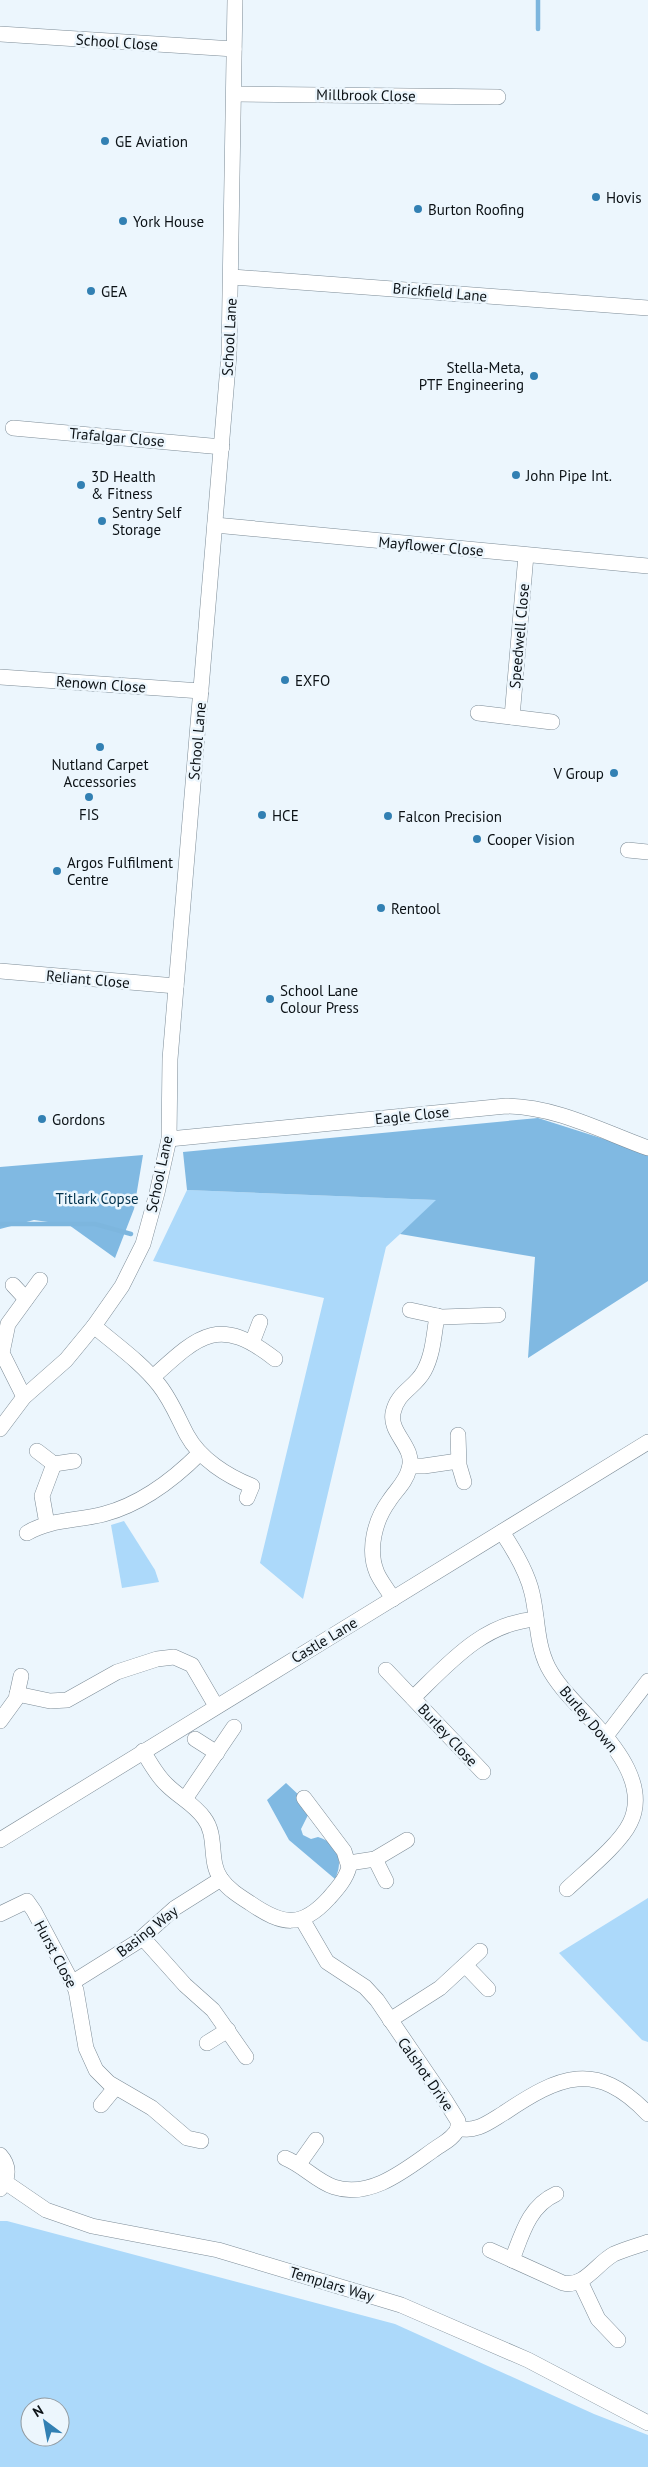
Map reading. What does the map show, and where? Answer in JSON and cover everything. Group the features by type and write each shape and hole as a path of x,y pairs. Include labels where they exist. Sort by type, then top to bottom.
{"street":[{"name":"School Lane","path":"0,1428 24,1397 66,1360 94,1326 122,1286 143,1244 169,1139 170,1067 176,986 229,354 232,278 230,255 235,0"},
{"name":"School Close","path":"0,34 234,50"},
{"name":"Millbrook Close","path":"234,94 498,97"},
{"name":"Brickfield Lane","path":"232,278 648,308"},
{"name":"Trafalgar Close","path":"13,428 222,447"},
{"name":"Mayflower Close","path":"215,525 648,566"},
{"name":"Speedwell Close","path":"512,717 526,555"},
{"name":"Renown Close","path":"0,677 201,691"},
{"path":"478,713 552,722"},
{"path":"628,850 648,852"},
{"name":"Reliant Close","path":"0,971 176,986"},
{"name":"Eagle Close","path":"169,1139 506,1106 548,1111 592,1124 648,1148"},
{"path":"24,1397 2,1353 8,1324 40,1280"},
{"path":"13,1285 26,1299"},
{"path":"410,1310 437,1316 498,1315"},
{"path":"393,1599 376,1572 374,1539 378,1519 388,1501 405,1479 410,1466 403,1440 393,1426 392,1414 398,1399 424,1372 429,1358 437,1316"},
{"path":"252,1342 260,1322"},
{"path":"94,1326 153,1377 167,1395 187,1435 200,1453 226,1472 252,1486 247,1498"},
{"path":"153,1377 192,1342 205,1336 219,1334 252,1342 276,1359"},
{"path":"458,1435 458,1461 464,1482"},
{"name":"Castle Lane","path":"0,1840 648,1442"},
{"path":"37,1450 54,1464 74,1461"},
{"path":"27,1533 47,1524 104,1514 134,1503 170,1481 200,1453"},
{"path":"410,1466 458,1461"},
{"path":"47,1524 42,1496 54,1464"},
{"name":"Burley Down","path":"502,1532 517,1556 532,1590 543,1655 552,1673 606,1736 621,1757 634,1782 636,1808 625,1831 567,1889"},
{"name":"Burley Close","path":"413,1698 463,1651 488,1632 516,1622 536,1620"},
{"path":"17,1694 50,1701 67,1700 116,1672 157,1659 174,1657 192,1665 216,1706"},
{"name":"Burley Close","path":"386,1670 483,1772"},
{"path":"0,1721 12,1707 21,1676"},
{"path":"606,1736 648,1681"},
{"path":"185,1799 234,1728"},
{"path":"195,1739 217,1753"},
{"path":"143,1751 166,1784 199,1811 209,1825 215,1866 221,1879 234,1892 269,1915 282,1920 302,1919 313,1913 335,1891 348,1871 349,1863 344,1851 304,1798"},
{"path":"349,1863 375,1859 407,1840"},
{"path":"375,1859 386,1880"},
{"name":"Basing Way","path":"73,1982 143,1938 174,1908 221,1879"},
{"name":"Hurst Close","path":"0,1914 27,1902 73,1982 79,2000 81,2026 88,2054 102,2077 116,2088 152,2108 187,2138 201,2141"},
{"name":"Calshot Drive","path":"302,1919 327,1962 365,1987 377,2000 445,2100 458,2121 458,2128"},
{"path":"143,1938 185,1985 213,2010 246,2056"},
{"name":"Calshot Drive","path":"390,2020 440,1988 480,1951"},
{"path":"465,1965 488,1989"},
{"path":"207,2043 228,2030"},
{"path":"316,2140 292,2161 324,2184 348,2190 367,2188 401,2172 450,2139 458,2128 469,2130 481,2127 541,2088 571,2079 581,2078 607,2084 631,2099 648,2114"},
{"path":"100,2105 116,2088"},
{"name":"Templars Way","path":"0,2156 7,2169 2,2186 46,2210 92,2226 218,2250 401,2305 528,2360 648,2423"},
{"path":"512,2260 533,2211 542,2202 556,2194"},
{"path":"490,2250 563,2283 571,2284 580,2281 605,2259 648,2242"},
{"path":"580,2281 598,2318 618,2340"}],"shaded area":[{"path":"187,1190 437,1200 386,1247 303,1599 260,1563 324,1298 153,1261"},
{"path":"124,1521 155,1570 159,1582 122,1588 111,1525"},
{"path":"648,1898 648,2042 642,2040 559,1953"},
{"path":"0,2221 7,2221 395,2324 594,2414 648,2435 648,2467 0,2467"}],"green space":[{"path":"538,1118 648,1153 648,1281 528,1358 535,1257 400,1234 436,1200 187,1190 183,1152"},
{"name":"Titlark Copse","path":"143,1155 134,1209 115,1258 69,1225 34,1220 0,1229 0,1167"},
{"path":"286,1783 301,1797 308,1815 301,1829 303,1835 311,1839 318,1837 335,1848 339,1859 339,1866 335,1879 289,1840 267,1800"}],"waterway":[{"path":"538,0 538,29"},
{"path":"0,1224 95,1224 131,1234"}],"place":[{"name":"GE Aviation","path":"105,141"},
{"name":"Hovis","path":"596,197"},
{"name":"Burton Roofing","path":"418,209"},
{"name":"York House","path":"123,221"},
{"name":"GEA","path":"91,291"},
{"name":"Stella-Meta, PTF Engineering","path":"534,376"},
{"name":"John Pipe Int.","path":"516,475"},
{"name":"3D Health & Fitness","path":"81,485"},
{"name":"Sentry Self Storage","path":"102,521"},
{"name":"EXFO","path":"285,680"},
{"name":"Nutland Carpet Accessories","path":"100,747"},
{"name":"V Group","path":"614,773"},
{"name":"FIS","path":"89,797"},
{"name":"HCE","path":"262,815"},
{"name":"Falcon Precision","path":"388,816"},
{"name":"Cooper Vision","path":"477,839"},
{"name":"Argos Fulfilment Centre","path":"57,871"},
{"name":"Rentool","path":"381,908"},
{"name":"School Lane Colour Press","path":"270,999"},
{"name":"Gordons","path":"42,1119"}]}
